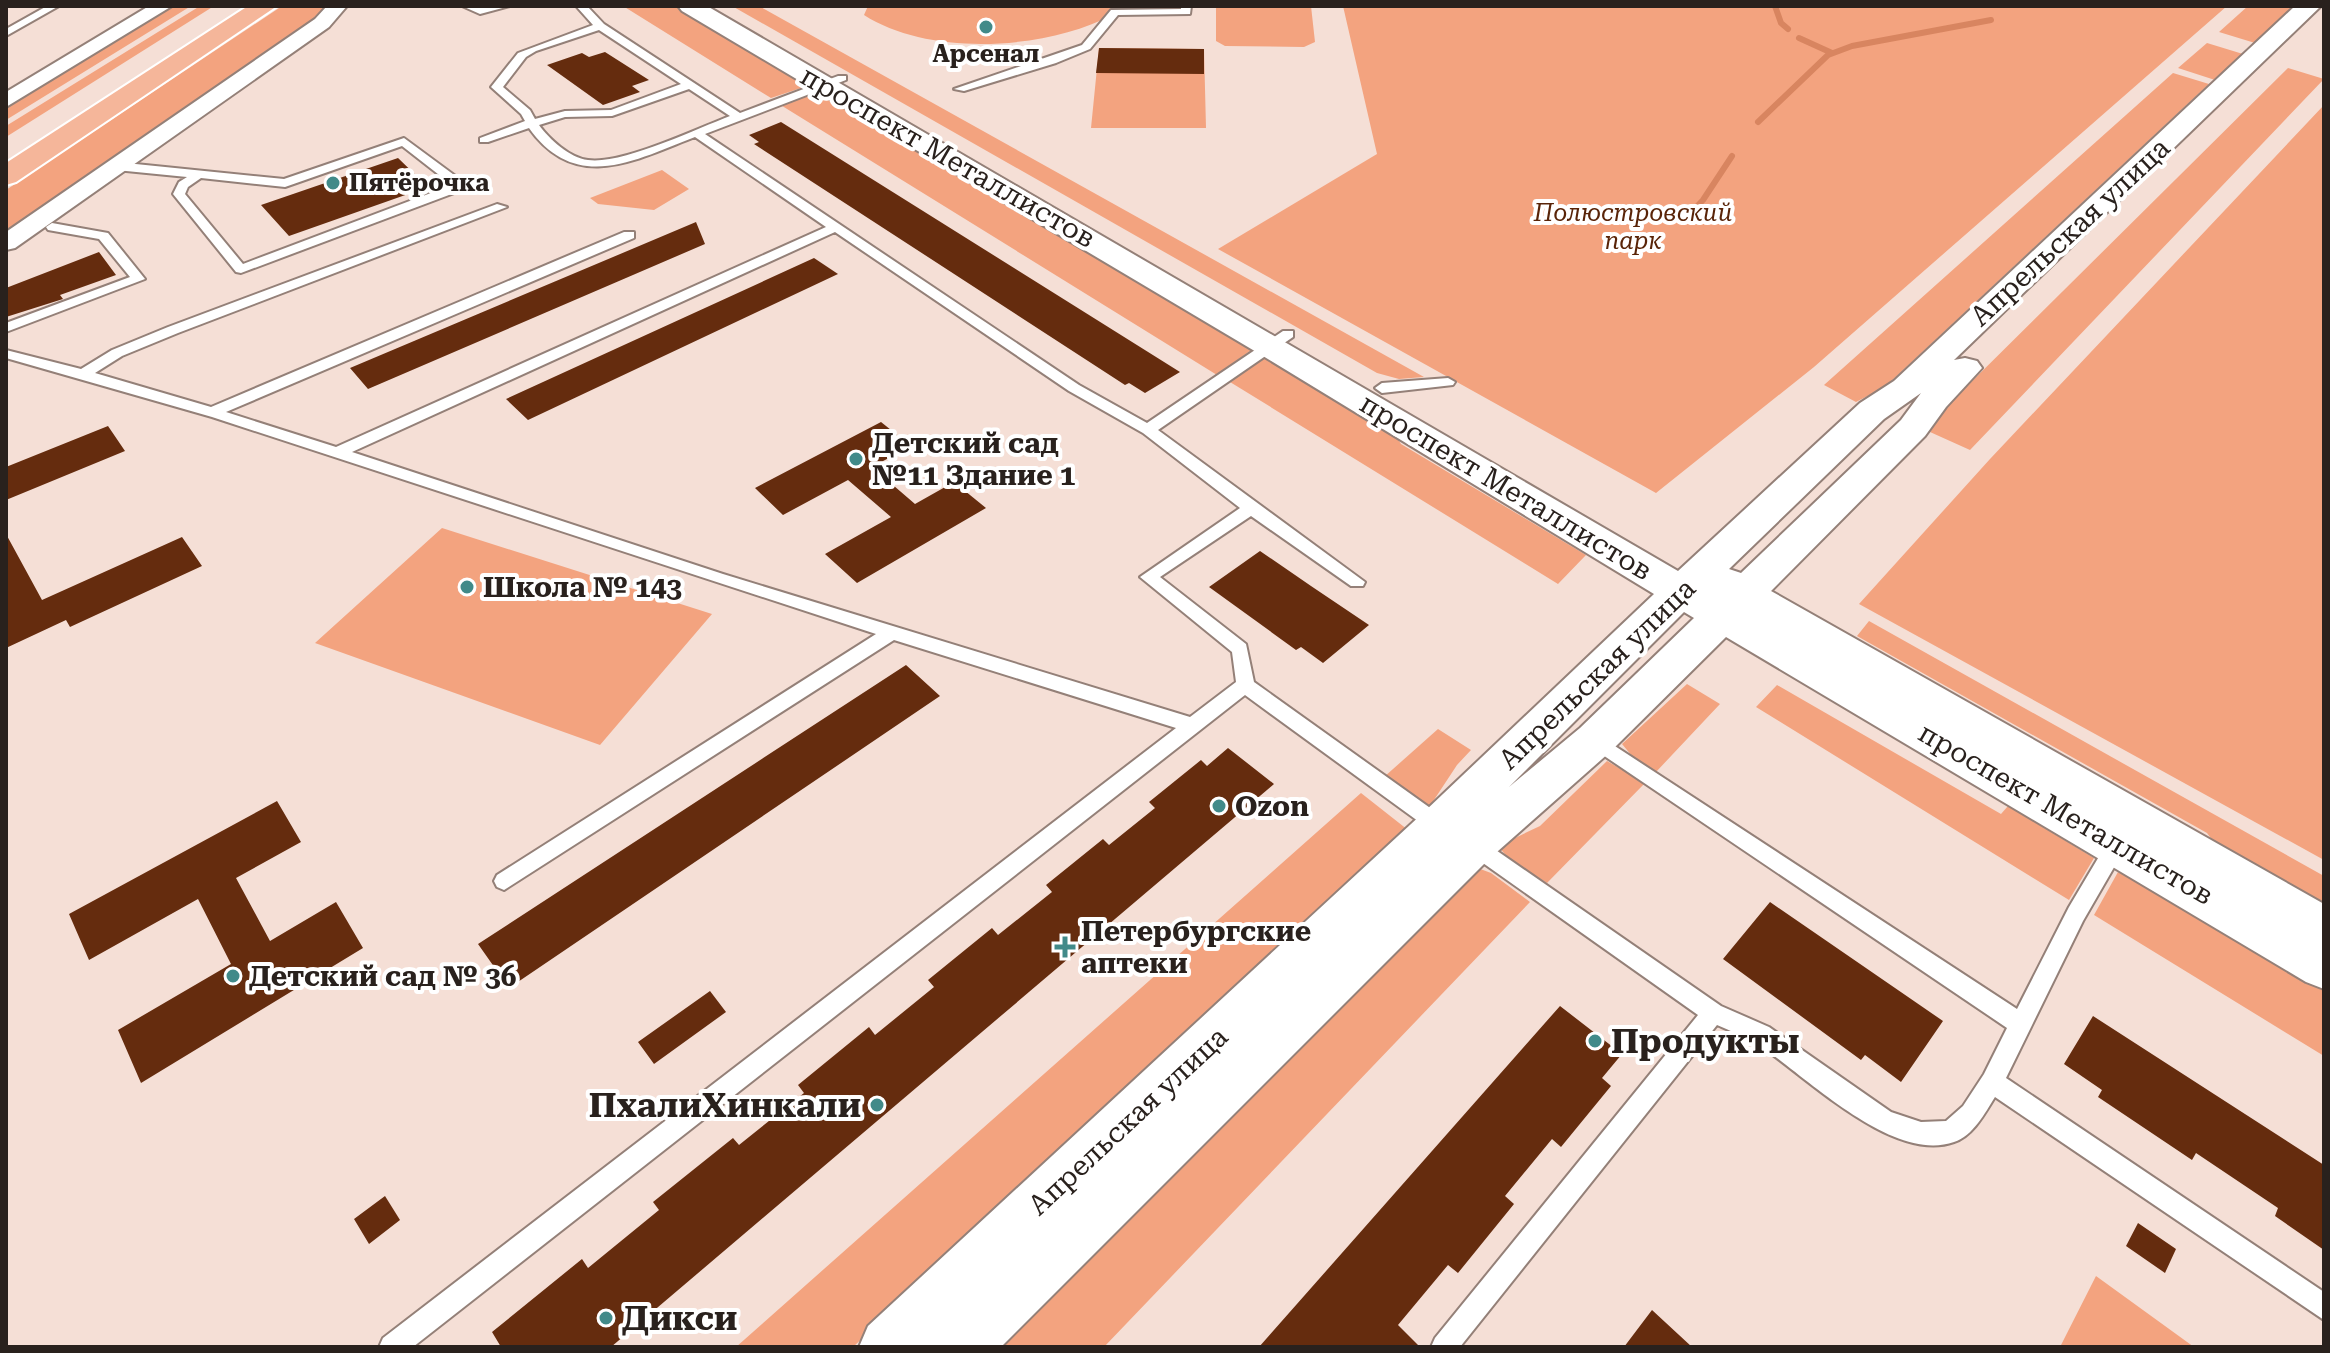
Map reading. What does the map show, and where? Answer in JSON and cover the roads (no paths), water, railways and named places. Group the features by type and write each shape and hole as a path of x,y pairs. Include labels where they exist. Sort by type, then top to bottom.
{"main road":[{"path":"6,145 225,6"},
{"path":"6,176 265,6"}],"street":[{"path":"6,101 162,6"},
{"path":"6,243 322,23 337,6"},
{"name":"проспект Металлистов","path":"690,6 834,81"},
{"name":"проспект Металлистов","path":"718,6 834,81 1279,340 1681,565"},
{"name":"Апрельская улица","path":"958,1347 1457,835 1681,565 1872,411 1906,388 2309,6"},
{"name":"Апрельская улица","path":"889,1347 1457,835 1595,740 1913,428 1934,399 2324,19"},
{"name":"проспект Металлистов","path":"1279,340 1382,388 1681,565 1734,604 2117,844 2324,966"},
{"name":"проспект Металлистов","path":"1734,604 2324,929"}],"lane":[{"path":"6,33 54,6"},
{"path":"467,6 480,11 505,6"},
{"path":"581,6 600,26 737,116"},
{"path":"960,89 1052,61 1086,47 1115,12 1186,12 1186,6"},
{"path":"600,26 532,49 522,55 499,82 499,91 526,112 536,130 570,160 583,165 624,160 834,81"},
{"path":"484,140 565,114 612,113 690,85"},
{"path":"696,133 1074,388 1148,430 1251,508 1357,582"},
{"path":"116,166 285,183 404,142 461,186 241,269 179,194 183,185 196,176"},
{"path":"83,374 117,353 173,330 501,207"},
{"path":"6,328 138,279 103,236 52,227"},
{"path":"336,453 836,227"},
{"path":"210,413 629,235"},
{"path":"1148,430 1279,340"},
{"path":"6,354 210,413 891,633 1191,725"},
{"path":"1382,388 1448,382"},
{"path":"1251,508 1148,577 1240,649 1245,685 1713,1013 1761,1034 1884,1121 1921,1134 1951,1132 1971,1114 1992,1082 2076,914 2117,844"},
{"path":"504,881 891,633"},
{"path":"392,1347 1245,685"},
{"path":"1595,740 2020,1024"},
{"path":"1444,1347 1713,1013"},
{"path":"1992,1082 2324,1307"}],"waterway":[{"path":"1775,6 1781,23 1788,29"},
{"path":"1758,122 1828,55 1852,46 1991,20"},
{"path":"1799,38 1832,53"},
{"path":"1687,217 1703,200 1732,156"}],"place":[{"name":"Арсенал","path":"986,27"},
{"name":"Пятёрочка","path":"333,183"},
{"name":"Детский сад №11 Здание 1","path":"856,459"},
{"name":"Школа № 143","path":"467,587"},
{"name":"Ozon","path":"1219,806"},
{"name":"Петербургские аптеки","path":"1065,947"},
{"name":"Детский сад № 36","path":"233,976"},
{"name":"Продукты","path":"1595,1041"},
{"name":"ПхалиХинкали","path":"877,1105"},
{"name":"Дикси","path":"606,1318"}],"park label":[{"name":"Полюстровский парк","path":"1633,227"}]}
